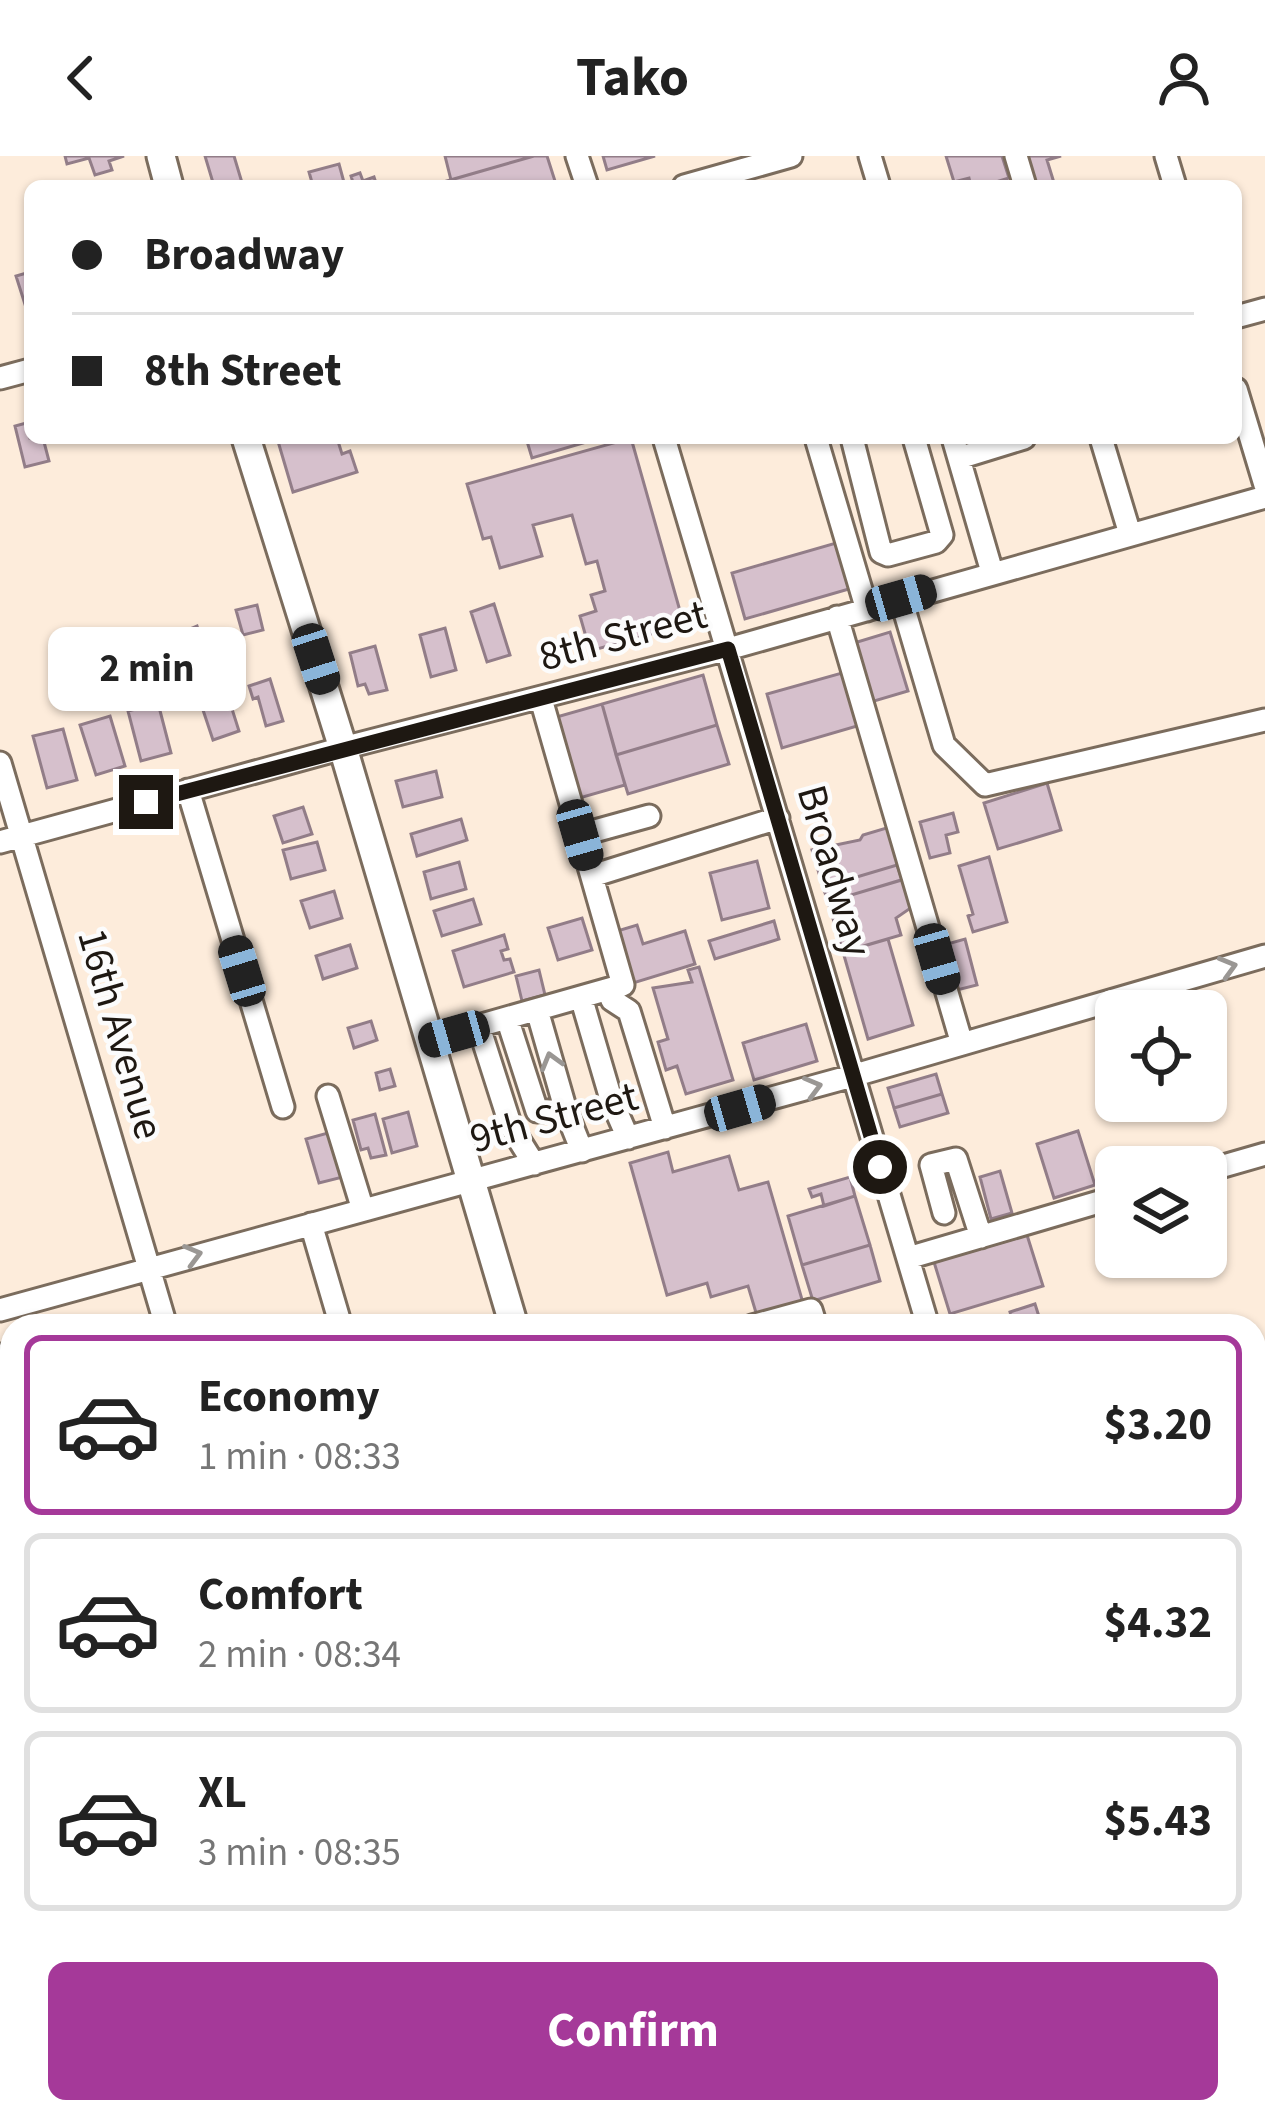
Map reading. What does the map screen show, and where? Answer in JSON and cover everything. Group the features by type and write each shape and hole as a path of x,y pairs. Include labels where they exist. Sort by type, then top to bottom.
{"main road":[{"path":"248,444 344,748 510,1314"}],"street":[{"path":"743,178 791,156"},
{"path":"1242,409 1265,485"},
{"name":"Broadway","path":"666,444 924,1314"},
{"path":"818,444 867,610"},
{"path":"854,444 881,552 888,555 936,542 942,535 916,444"},
{"path":"986,444 956,448 992,572"},
{"path":"1103,444 1130,534"},
{"name":"8th Street","path":"11,839 728,649 1265,497"},
{"path":"901,598 944,746 985,785 1265,720"},
{"path":"837,617 962,1044"},
{"path":"541,699 592,876 616,988 612,1000 629,1011 665,1128"},
{"name":"16th Avenue","path":"0,763 11,839 162,1314"},
{"path":"188,790 284,1107"},
{"path":"580,835 649,816"},
{"path":"592,876 778,818"},
{"name":"9th Street","path":"0,1310 852,1076 1265,956"},
{"path":"429,1040 616,988"},
{"path":"581,997 611,1099 628,1138"},
{"path":"536,1010 582,1151"},
{"path":"507,1018 537,1111 566,1112"},
{"path":"478,1027 511,1127 534,1164"},
{"path":"328,1096 362,1210"},
{"path":"1227,1166 1265,1154"},
{"path":"944,1213 931,1165 956,1159 981,1237"},
{"path":"908,1258 1095,1204"},
{"path":"311,1224 337,1314"}],"building":[{"path":"65,156 124,156 109,161 112,170 95,175 89,158 67,164"},
{"path":"205,156 234,156 241,180 212,180"},
{"path":"445,156 534,156 451,180"},
{"path":"547,156 555,180 450,180"},
{"path":"603,156 655,156 607,170"},
{"path":"946,156 1002,156 1009,178 1002,180 953,180"},
{"path":"1018,156 1061,156 1047,160 1053,180 1025,180"},
{"path":"339,164 343,180 311,180 309,172"},
{"path":"24,274 24,301 16,276"},
{"path":"24,424 24,444 45,444 49,461 25,467 15,426"},
{"path":"279,444 339,444 342,454 350,451 357,472 293,492"},
{"path":"528,444 580,444 532,458"},
{"path":"610,444 633,444 684,625 590,651 580,616 596,611 591,595 605,591 597,561 586,564 572,515 533,525 542,556 500,568 491,537 483,539 467,484"},
{"path":"836,543 849,589 745,619 732,573"},
{"path":"494,604 510,655 487,662 471,612"},
{"path":"257,605 263,630 243,635 236,610"},
{"path":"197,626 202,642 190,646 185,631"},
{"path":"445,628 456,670 431,677 420,635"},
{"path":"890,632 908,691 871,702 854,643"},
{"path":"375,646 387,690 369,694 365,684 358,686 350,653"},
{"path":"849,671 864,724 782,748 767,694"},
{"path":"703,675 717,725 616,755 602,704"},
{"path":"270,679 283,721 266,726 258,697 253,699 249,686"},
{"path":"226,690 239,731 213,740 199,698"},
{"path":"158,703 171,753 141,761 128,711"},
{"path":"602,704 625,785 576,799 553,718"},
{"path":"110,716 125,766 96,775 80,725"},
{"path":"717,725 729,764 628,794 616,755"},
{"path":"63,729 77,780 47,788 33,736"},
{"path":"436,771 442,797 403,807 396,781"},
{"path":"1047,783 1061,830 998,849 984,803"},
{"path":"303,807 312,834 283,843 274,816"},
{"path":"953,813 958,832 946,835 950,853 930,858 920,822"},
{"path":"461,819 467,840 417,856 411,834"},
{"path":"893,826 904,863 823,887 812,850 860,840"},
{"path":"317,842 325,870 291,879 283,850"},
{"path":"989,857 1007,922 973,932 968,916 973,914 959,866"},
{"path":"757,861 769,908 722,920 710,873"},
{"path":"459,862 466,889 431,899 424,872"},
{"path":"897,865 902,880 828,902 823,887"},
{"path":"907,878 915,905 896,918 901,935 843,952 828,902"},
{"path":"334,891 342,918 310,928 301,901"},
{"path":"473,899 481,924 442,936 434,911"},
{"path":"582,918 592,950 558,960 548,928"},
{"path":"774,921 779,939 715,959 709,941"},
{"path":"637,925 643,944 685,931 695,964 630,984 614,932"},
{"path":"504,935 508,949 501,951 514,972 464,987 453,951"},
{"path":"888,939 913,1025 868,1039 843,952"},
{"path":"965,939 977,985 953,991 940,946"},
{"path":"350,945 357,968 323,979 316,956"},
{"path":"699,967 733,1080 686,1094 677,1066 666,1070 658,1042 668,1039 653,988 692,982 688,970"},
{"path":"539,970 545,995 522,1001 516,976"},
{"path":"371,1021 377,1040 354,1048 348,1028"},
{"path":"806,1024 817,1061 754,1080 743,1043"},
{"path":"390,1069 395,1086 380,1090 376,1073"},
{"path":"936,1074 942,1094 894,1108 888,1088"},
{"path":"942,1094 948,1113 900,1127 894,1108"},
{"path":"408,1112 417,1146 392,1153 383,1119"},
{"path":"375,1114 386,1155 371,1158 368,1148 361,1150 353,1120"},
{"path":"335,1131 347,1176 319,1183 306,1139"},
{"path":"1078,1131 1095,1185 1054,1198 1037,1144"},
{"path":"668,1152 673,1172 729,1156 739,1190 768,1182 803,1303 756,1314 748,1286 711,1297 707,1283 667,1295 630,1163"},
{"path":"1000,1171 1012,1213 991,1219 980,1177"},
{"path":"850,1177 855,1196 824,1206 821,1194 812,1197 809,1189"},
{"path":"855,1196 870,1245 802,1265 788,1216"},
{"path":"1027,1235 1043,1286 950,1314 934,1262"},
{"path":"870,1245 880,1281 813,1301 802,1265"},
{"path":"1035,1304 1038,1314 1011,1314"}],"route":[{"path":"146,802 728,649 880,1167"}]}
